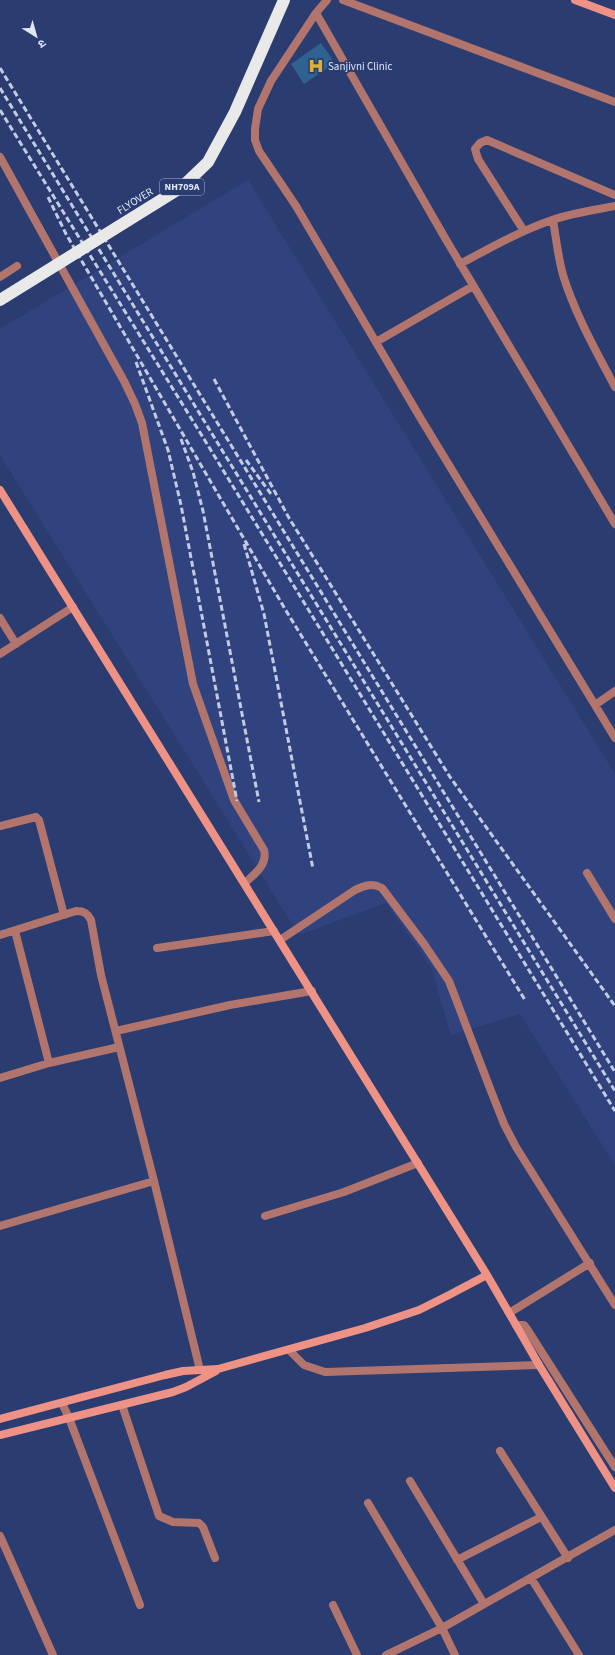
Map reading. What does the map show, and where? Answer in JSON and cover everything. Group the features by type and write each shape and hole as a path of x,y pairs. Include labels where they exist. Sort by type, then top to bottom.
{"highway":[{"name":"FLYOVER","path":"0,300 182,187 208,162 235,112 284,0"}],"street":[{"path":"327,0 316,13 271,81 258,110 254,130 255,140 259,151 296,206 376,342 615,738"},
{"path":"344,0 615,102"},
{"path":"574,0 615,15"},
{"path":"316,13 460,264 615,524"},
{"path":"524,231 478,159 475,149 480,143 487,140 615,195"},
{"path":"0,157 124,381 142,423 192,684 228,786 239,809 266,855 260,868 245,883"},
{"path":"460,264 524,231 553,220 615,206"},
{"path":"553,220 563,274 571,296 581,321 615,388"},
{"path":"0,277 18,266"},
{"path":"376,342 473,286"},
{"path":"0,490 418,1163 487,1275 539,1365 615,1488"},
{"path":"0,654 73,607"},
{"path":"0,618 16,644"},
{"path":"595,705 615,691"},
{"path":"0,826 29,818 36,817 39,820 64,916"},
{"path":"587,873 615,919"},
{"path":"280,940 356,890 367,885 376,885 382,888 424,944 449,981 491,1091 513,1142 615,1305"},
{"path":"0,935 76,911 82,911 88,914 91,920 101,975 200,1370"},
{"path":"15,931 49,1063"},
{"path":"157,948 274,931"},
{"path":"116,1031 230,1005 312,992"},
{"path":"0,1078 49,1063 119,1047"},
{"path":"265,1216 344,1192 418,1163"},
{"path":"0,1226 154,1182"},
{"path":"509,1313 590,1264"},
{"path":"0,1419 62,1404 165,1375 218,1369 365,1328 418,1310 449,1296 487,1275"},
{"path":"516,1325 524,1325 527,1329 615,1467"},
{"path":"289,1350 304,1365 325,1372 539,1365"},
{"path":"0,1435 122,1405 186,1387 218,1369"},
{"path":"62,1404 69,1418 140,1605"},
{"path":"122,1405 159,1516 173,1522 199,1523 203,1527 215,1558"},
{"path":"500,1451 568,1558"},
{"path":"410,1481 484,1604"},
{"path":"368,1503 442,1628 455,1655"},
{"path":"457,1560 541,1517"},
{"path":"386,1655 442,1628 615,1530"},
{"path":"0,1536 53,1655"},
{"path":"531,1578 579,1655"},
{"path":"333,1605 357,1655"}],"shaded area":[{"path":"248,180 615,774 615,1165 520,1014 451,1035 431,967 386,903 299,935 0,455 0,329"}],"building":[{"path":"321,43 335,63 304,84 291,64"}],"railway":[{"path":"0,68 615,1072"},
{"path":"0,88 615,1091"},
{"path":"0,110 204,439 615,1111"},
{"path":"48,197 66,234 285,609 525,1000"},
{"path":"136,362 168,450 181,505 237,801"},
{"path":"214,379 289,518 450,777 615,1006"},
{"path":"181,439 193,472 203,511 259,802"},
{"path":"246,460 271,494"},
{"path":"244,544 264,614 313,869"}],"place":[{"name":"Sanjivni Clinic","path":"316,66"}]}
